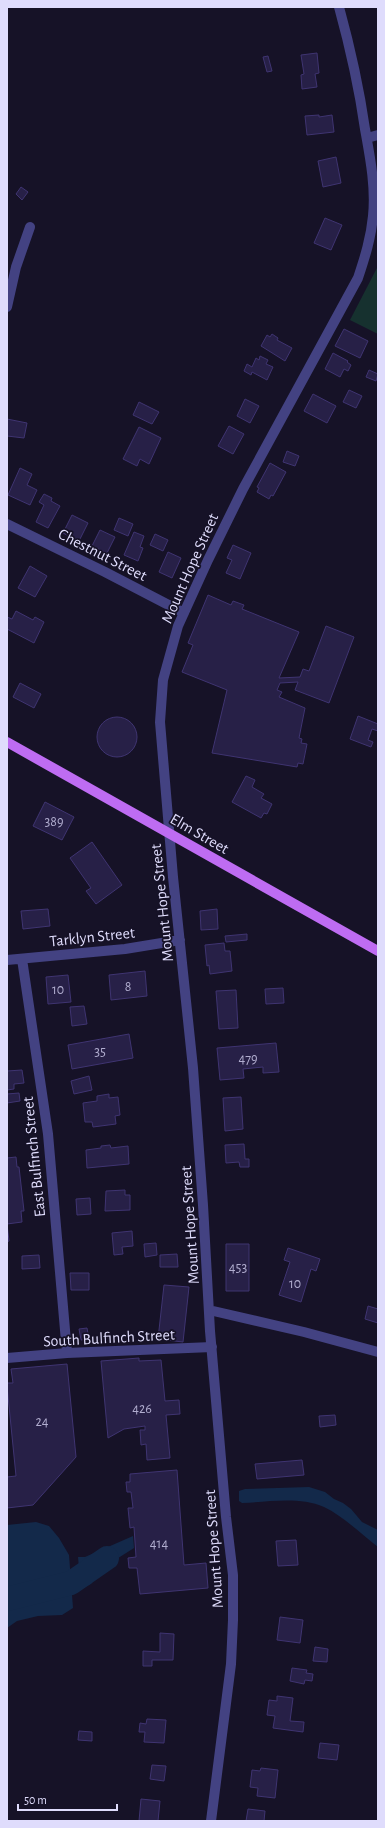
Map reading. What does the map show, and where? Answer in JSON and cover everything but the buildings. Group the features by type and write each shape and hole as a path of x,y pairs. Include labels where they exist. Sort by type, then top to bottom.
{"main road":[{"name":"Elm Street","path":"7,742 378,951"}],"street":[{"name":"Mount Hope Street","path":"211,1821 231,1664 233,1575 226,1517 209,1310 193,1068 169,833 160,722 164,680 178,626 246,482 358,278 368,248 373,215 373,181 367,138 350,48 339,7"},
{"path":"367,138 378,135"},
{"path":"7,307 16,267 30,227"},
{"name":"Chestnut Street","path":"7,524 184,613"},
{"name":"Tarklyn Street","path":"7,960 125,949 180,940"},
{"name":"East Bulfinch Street","path":"22,959 48,1134 67,1353"},
{"path":"209,1310 304,1332 378,1352"},
{"name":"South Bulfinch Street","path":"7,1358 67,1353 212,1347"}],"green space":[{"path":"378,266 378,334 350,320"}],"water":[{"path":"309,1487 325,1492 334,1499 343,1503 351,1509 362,1522 378,1530 378,1547 338,1515 324,1507 294,1501 242,1503 239,1501 239,1491 245,1489"},
{"path":"36,1522 49,1526 59,1538 69,1555 73,1608 62,1615 38,1616 17,1621 7,1628 7,1525"},
{"path":"133,1536 134,1548 104,1567 91,1584 81,1589 78,1557 85,1557"}],"waterway":[{"path":"7,1599 71,1583 107,1558"}]}
